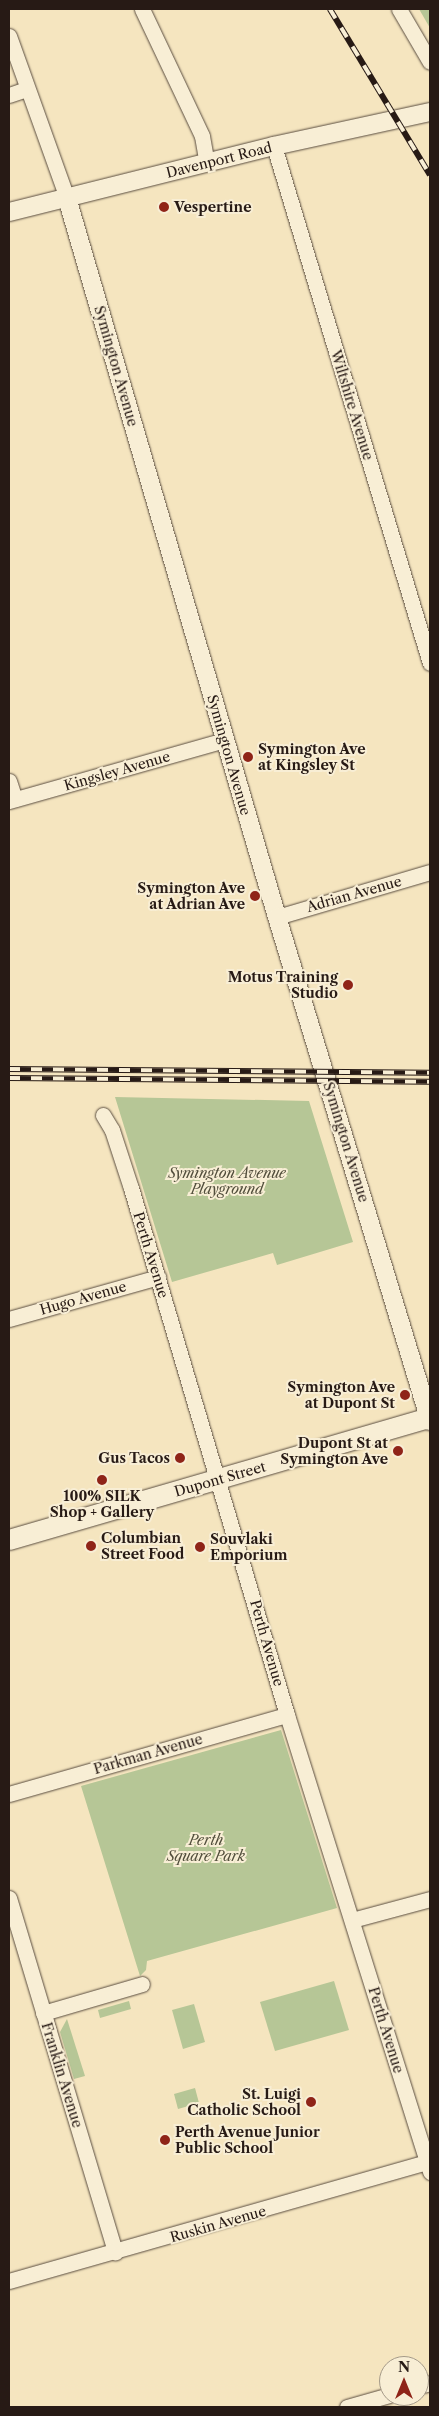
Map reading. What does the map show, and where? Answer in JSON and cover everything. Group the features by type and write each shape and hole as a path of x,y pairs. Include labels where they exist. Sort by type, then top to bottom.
{"main road":[{"name":"Dupont Street","path":"9,1540 430,1419"}],"street":[{"path":"142,9 202,136 206,163"},
{"path":"399,9 430,62"},
{"name":"Symington Avenue","path":"9,36 26,90 67,198 277,916 430,1419"},
{"path":"9,95 26,90"},
{"name":"Davenport Road","path":"9,212 274,146 430,112"},
{"name":"Wiltshire Avenue","path":"274,146 430,663"},
{"name":"Kingsley Avenue","path":"12,800 225,740"},
{"path":"9,781 12,800"},
{"name":"Adrian Avenue","path":"277,916 430,872"},
{"name":"Perth Avenue","path":"103,1115 112,1130 158,1277 220,1479 287,1715 429,2167"},
{"name":"Hugo Avenue","path":"9,1319 158,1277"},
{"name":"Parkman Avenue","path":"9,1794 287,1715"},
{"name":"Franklin Avenue","path":"9,1898 115,2252"},
{"path":"352,1920 430,1899"},
{"path":"43,2013 142,1984"},
{"name":"Ruskin Avenue","path":"9,2281 429,2167"},
{"path":"347,2407 379,2398"}],"green space":[{"path":"419,9 430,9 430,28"},
{"name":"Symington Avenue Playground","path":"115,1097 309,1101 353,1242 277,1265 273,1253 172,1282"},
{"name":"Perth Square Park","path":"281,1730 337,1908 147,1961 146,1970 140,1976 81,1786"},
{"path":"334,1981 349,2030 275,2051 260,2002"},
{"path":"129,2001 131,2009 100,2018 98,2010"},
{"path":"194,2004 205,2042 183,2049 172,2010"},
{"path":"67,2019 85,2076 74,2079 60,2032"},
{"path":"195,2088 199,2103 178,2109 174,2094"}],"railway":[{"path":"330,9 430,175"},
{"path":"9,1069 430,1073"},
{"path":"9,1078 430,1082"}],"place":[{"name":"Vespertine","path":"164,207"},
{"name":"Symington Ave at Kingsley St","path":"248,757"},
{"name":"Symington Ave at Adrian Ave","path":"255,896"},
{"name":"Motus Training Studio","path":"348,985"},
{"name":"Symington Ave at Dupont St","path":"405,1395"},
{"name":"Dupont St at Symington Ave","path":"398,1451"},
{"name":"Gus Tacos","path":"180,1458"},
{"name":"100% SILK Shop + Gallery","path":"102,1480"},
{"name":"Columbian Street Food","path":"91,1546"},
{"name":"Souvlaki Emporium","path":"200,1547"},
{"name":"St. Luigi Catholic School","path":"311,2102"},
{"name":"Perth Avenue Junior Public School","path":"165,2140"}]}
